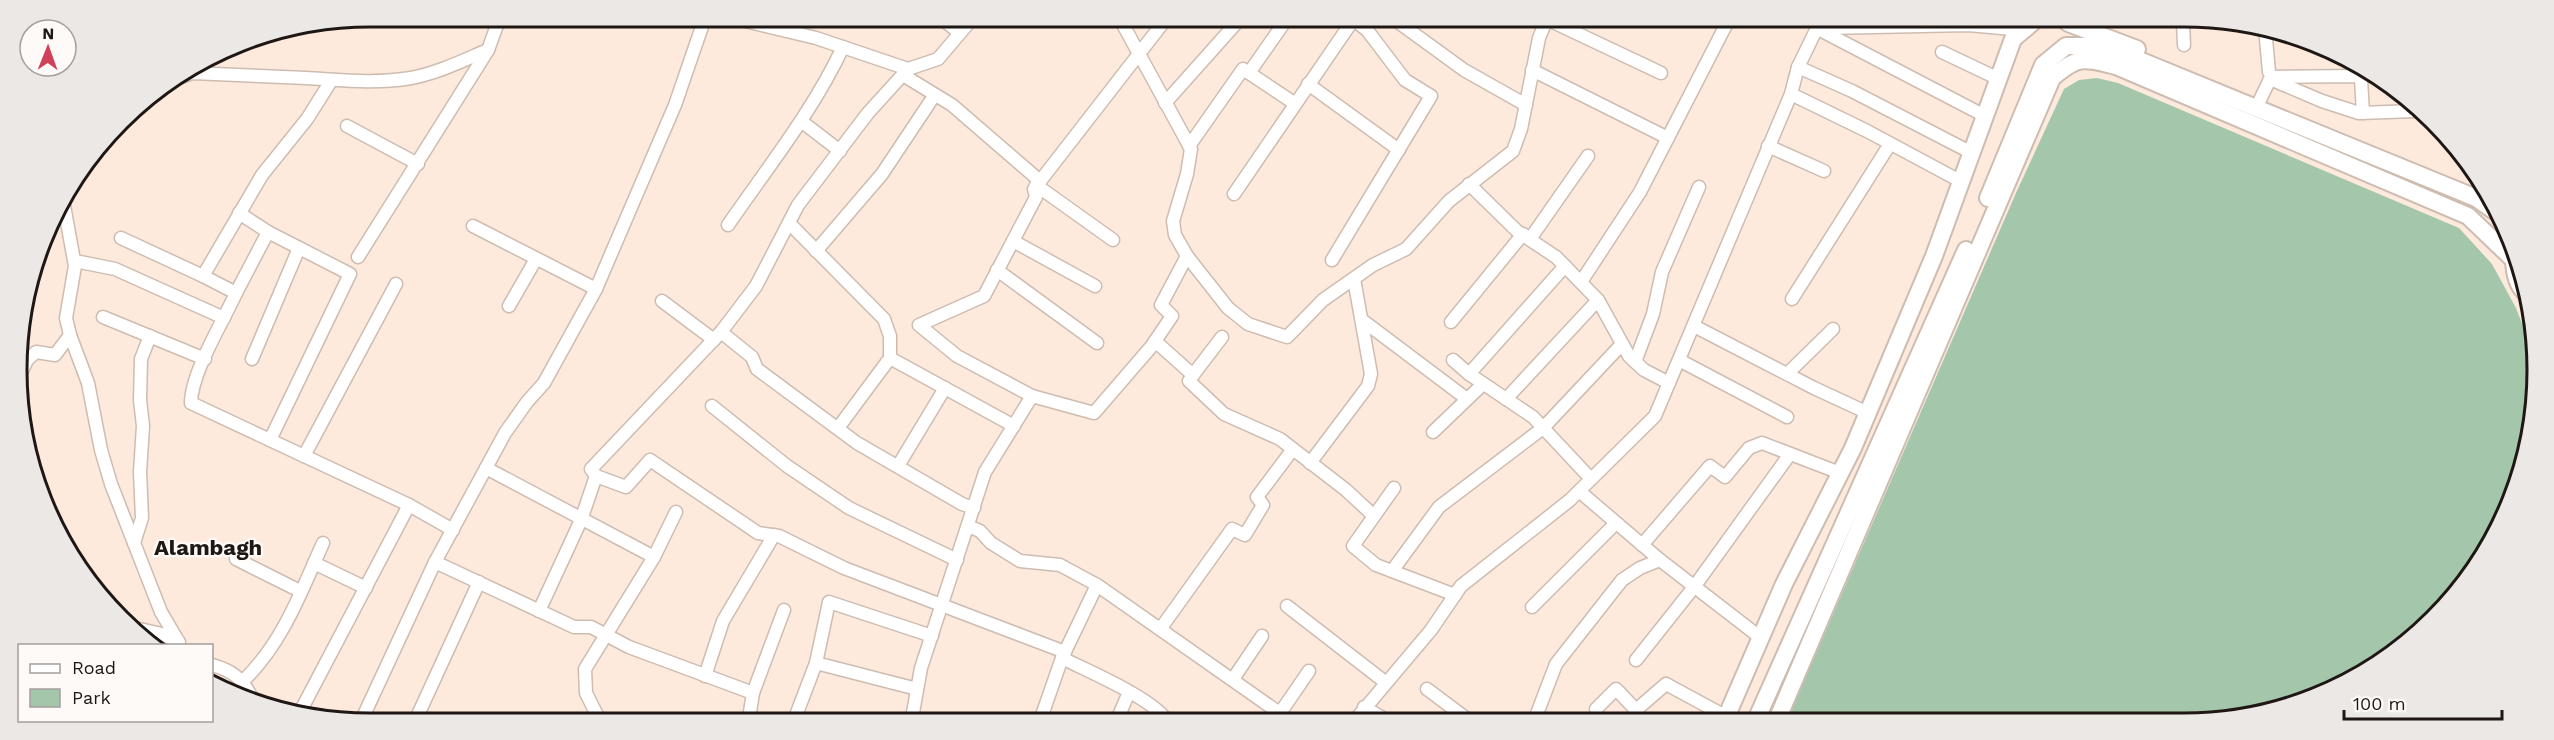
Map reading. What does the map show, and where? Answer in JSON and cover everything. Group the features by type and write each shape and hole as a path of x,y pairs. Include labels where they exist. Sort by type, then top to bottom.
{"street":[{"path":"358,257 488,50 496,27"},
{"path":"365,713 435,562 505,433 544,383 596,289 675,105 702,27"},
{"path":"772,27 843,47 905,72 934,96 952,105 1038,183 1113,240"},
{"path":"789,31 791,27"},
{"path":"952,27 960,33"},
{"path":"965,27 938,59 905,72 868,113 798,205 756,286 718,336 591,469 596,476 626,487 650,460 758,533 774,535 844,568 1064,655 1162,713"},
{"path":"1124,27 1191,149 1187,174 1173,221 1175,235 1187,256 1228,309 1248,324 1287,337 1323,300 1373,265 1406,249 1449,201 1514,151 1521,129 1539,38 1544,27"},
{"path":"1159,27 1034,189 1036,197 984,296 920,325 957,356 1032,396 1095,413 1155,341 1172,316 1161,305 1187,256"},
{"path":"1165,103 1233,27"},
{"path":"1249,73 1281,27"},
{"path":"1234,194 1348,27"},
{"path":"1332,260 1431,96 1405,80 1372,27"},
{"path":"1405,27 1464,70 1526,105"},
{"path":"1564,27 1661,72"},
{"path":"1581,282 1640,192 1725,27"},
{"path":"1360,713 1431,630 1461,586 1579,491 1655,416 1791,94 1798,67 1818,27"},
{"path":"1821,27 1824,32 1985,116"},
{"path":"1825,27 1874,27"},
{"path":"1728,713 1784,584 1840,473 1871,405 1934,256 2013,39 2028,27"},
{"path":"2080,27 2475,189"},
{"path":"2182,27 2184,45"},
{"path":"2260,100 2271,77 2266,37"},
{"path":"1759,713 1976,229 2043,65 2066,46 2097,46 2129,56 2476,198 2483,203"},
{"path":"728,225 801,121 830,75 843,47"},
{"path":"197,73 379,82 413,77 449,66 488,50"},
{"path":"1942,52 1999,79"},
{"path":"1780,713 2052,78 2065,66 2085,58 2116,66 2468,216 2507,254"},
{"path":"1798,67 1852,91 1972,153"},
{"path":"1189,146 1243,69 1294,103"},
{"path":"1532,70 1668,138"},
{"path":"2271,77 2357,76 2361,79 2363,113"},
{"path":"2271,77 2275,81 2322,102 2363,113 2409,111"},
{"path":"202,276 262,175 307,119 331,81"},
{"path":"1308,84 1399,150"},
{"path":"1791,94 1962,182"},
{"path":"816,250 882,174 934,96"},
{"path":"801,121 840,151"},
{"path":"348,126 418,164"},
{"path":"1792,299 1890,144"},
{"path":"1768,146 1824,171"},
{"path":"1451,322 1526,237 1588,156"},
{"path":"1469,184 1526,237 1565,266 1598,300 1622,344 1635,362 1644,370 1669,383"},
{"path":"1635,362 1653,314 1662,272 1699,187"},
{"path":"66,211 67,229 75,261 66,318 70,334 90,392 108,473 161,612 181,643"},
{"path":"239,213 268,232 350,274 270,440"},
{"path":"789,223 884,319 890,336 890,358 837,428"},
{"path":"473,226 596,289"},
{"path":"268,232 205,359 191,394 191,404 409,506 453,530"},
{"path":"121,238 236,293"},
{"path":"1013,241 1095,286"},
{"path":"252,359 299,248"},
{"path":"509,306 536,259"},
{"path":"75,261 115,269 224,318"},
{"path":"1469,374 1565,266"},
{"path":"998,270 1097,343"},
{"path":"1310,463 1368,386 1371,374 1354,279"},
{"path":"304,456 396,284"},
{"path":"1506,399 1598,300"},
{"path":"662,301 752,357 757,369 837,428 962,504 974,508"},
{"path":"103,318 205,359"},
{"path":"1362,320 1467,399"},
{"path":"1694,326 1787,374 1871,405 1896,407"},
{"path":"1787,374 1833,329"},
{"path":"27,360 36,352 55,355 70,334"},
{"path":"134,543 142,518 141,359 150,336"},
{"path":"1222,337 1188,381 1224,414 1280,439 1346,490 1374,516"},
{"path":"1155,341 1193,375"},
{"path":"1392,571 1439,507 1543,428 1622,344"},
{"path":"890,358 1014,426"},
{"path":"1454,360 1469,374 1533,417 1591,479"},
{"path":"1679,360 1787,417"},
{"path":"1433,432 1483,384"},
{"path":"898,466 945,388"},
{"path":"913,713 932,636 985,472 1032,396"},
{"path":"712,406 787,466 849,508 957,560"},
{"path":"1642,545 1710,466 1725,477 1749,448 1762,443 1840,473"},
{"path":"1161,628 1232,529 1245,535 1263,505 1257,497 1293,449"},
{"path":"1636,660 1694,586 1790,454"},
{"path":"486,468 654,557"},
{"path":"539,610 581,520 596,476"},
{"path":"1394,488 1353,546 1376,565 1455,595"},
{"path":"1579,491 1660,560 1761,638"},
{"path":"303,706 409,506"},
{"path":"596,713 586,693 585,669 654,557 676,512"},
{"path":"1532,607 1616,523"},
{"path":"968,526 980,531 991,543 1020,561 1060,565 1097,585 1280,713"},
{"path":"705,676 723,621 774,535"},
{"path":"243,681 261,664 276,644 323,543"},
{"path":"236,559 300,591"},
{"path":"1537,713 1556,664 1589,626 1622,580 1640,568 1660,560"},
{"path":"435,562 574,627 591,627 629,647 753,693"},
{"path":"314,563 366,588"},
{"path":"419,713 478,582"},
{"path":"1043,713 1064,655 1097,585"},
{"path":"797,713 816,663 829,602 932,636"},
{"path":"1287,606 1385,682"},
{"path":"750,713 753,693 784,610"},
{"path":"147,631 162,634 181,643"},
{"path":"1233,679 1262,636"},
{"path":"816,663 917,689"},
{"path":"213,664 226,668 243,681 248,690"},
{"path":"1286,713 1309,671"},
{"path":"1636,713 1666,684 1717,713"},
{"path":"1427,689 1459,713"},
{"path":"1596,709 1616,689 1633,713"},
{"path":"1120,713 1129,692"},
{"path":"1364,707 1374,713"}],"green space":[{"path":"2097,78 2118,83 2459,228 2492,264 2516,308 2524,330 2527,370 2524,415 2509,480 2492,522 2469,561 2442,596 2427,613 2393,642 2336,678 2273,701 2229,710 2184,713 1790,713 2016,193 2064,89 2079,80"}],"district":[{"name":"Alambagh","path":"208,547"}]}
